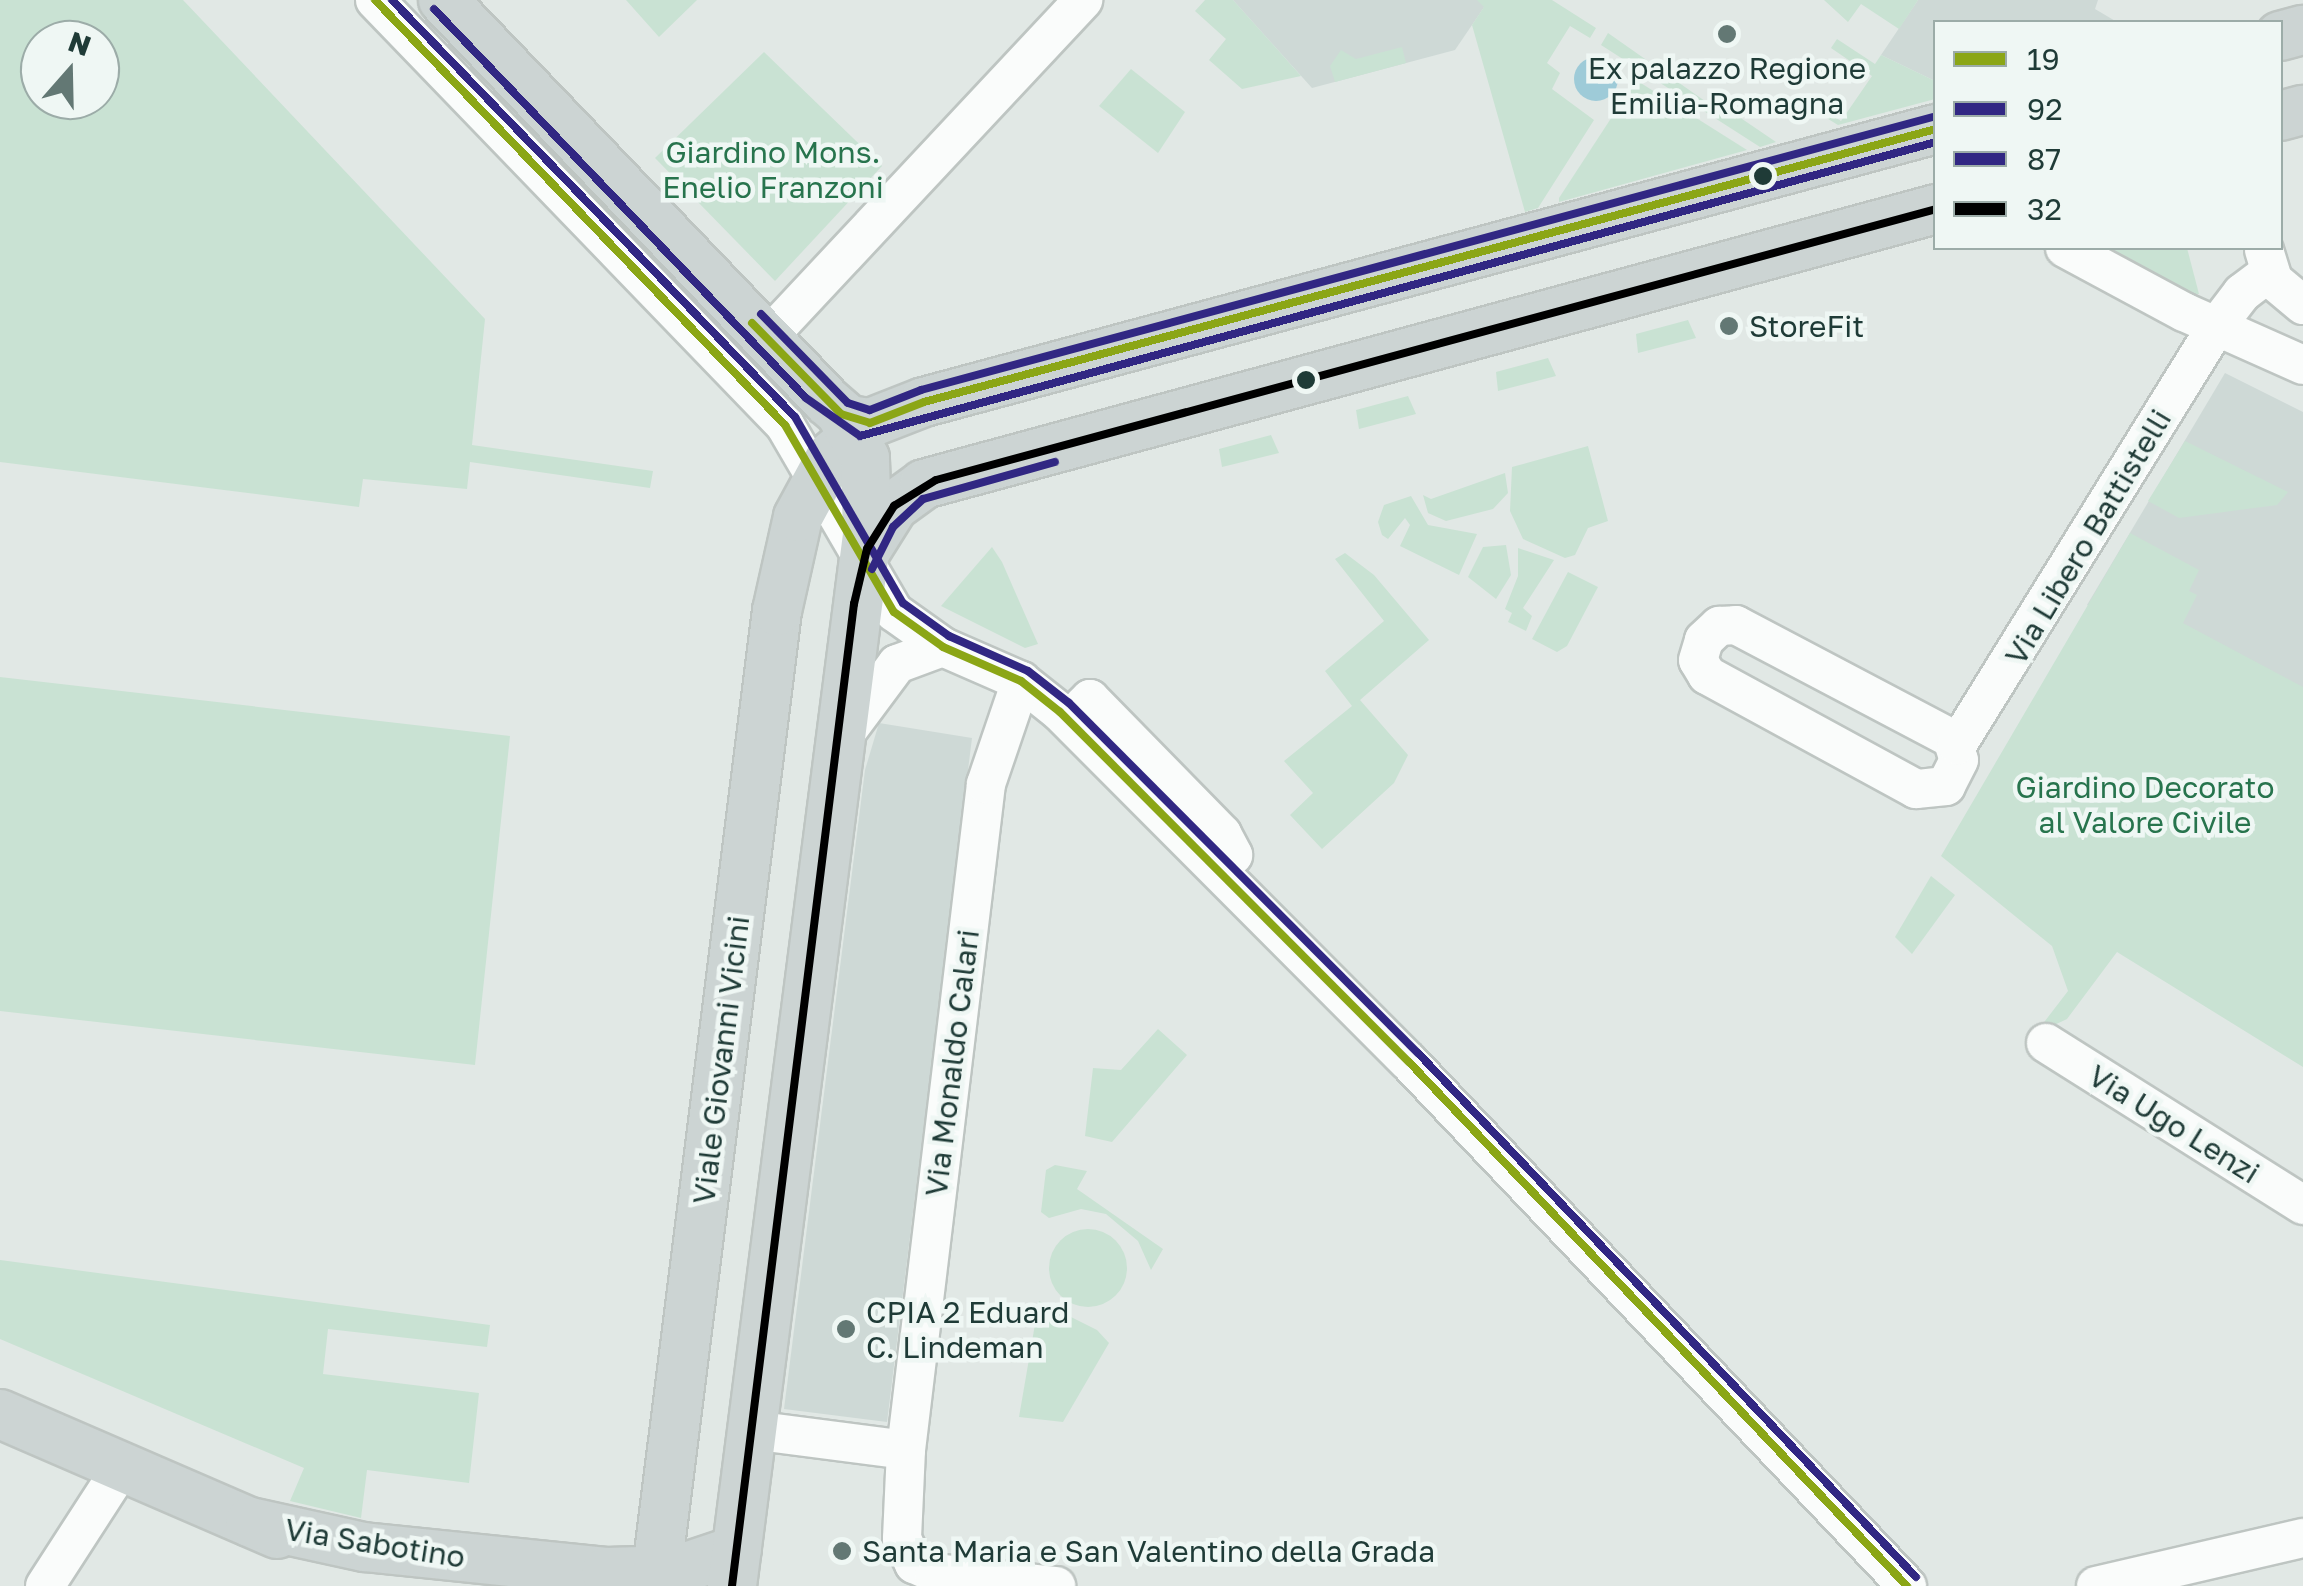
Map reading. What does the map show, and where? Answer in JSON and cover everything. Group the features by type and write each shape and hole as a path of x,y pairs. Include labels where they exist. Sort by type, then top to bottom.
{"main road":[{"path":"442,0 767,338 855,424 868,474 862,564 734,1568"},
{"path":"816,476 855,424 924,402 1933,130"},
{"path":"862,564 894,506 924,484 1933,210"},
{"name":"Viale Giovanni Vicini","path":"656,1580 775,630 792,535 816,476"},
{"name":"Via Sabotino","path":"0,1414 250,1522 426,1586"},
{"name":"Via Sabotino","path":"250,1522 380,1549 656,1580 734,1568"}],"street":[{"path":"375,0 777,415 816,476 862,564 894,612 943,646 1086,716 1907,1586"},
{"path":"767,338 1083,0"},
{"path":"2069,250 2216,327 2303,365"},
{"path":"2266,260 2282,292 2303,306"},
{"name":"Via Libero Battistelli","path":"1957,744 1747,629 1718,626 1700,650 1700,668 1716,681 1927,792 1952,778 1957,744 2216,327 2266,260"},
{"path":"836,756 891,670 909,656 943,646"},
{"name":"Via Monaldo Calari","path":"1020,681 986,784 906,1450 902,1539 914,1564 934,1573 1056,1586"},
{"name":"Via Ugo Lenzi","path":"2046,1043 2303,1206"},
{"path":"752,1430 906,1450"},
{"path":"45,1586 122,1467"},
{"path":"2096,1586 2303,1538"}],"shaded area":[{"path":"1233,0 1489,0 1455,50 1312,88"},
{"path":"1918,0 2098,0 2095,9 2114,20 1933,20 1933,80 1881,55"},
{"path":"2225,373 2303,412 2303,719 2087,605"},
{"path":"879,723 972,738 887,1422 784,1409 865,770"}],"green space":[{"path":"0,0 183,0 485,319 472,445 653,471 650,488 470,462 467,489 363,479 359,507 0,462"},
{"path":"626,0 697,0 659,37"},
{"path":"1205,0 1233,0 1301,76 1242,89 1209,60 1226,39 1195,11"},
{"path":"1477,0 1552,0 1596,28 1590,38 1570,26 1547,63 1560,73 1552,89 1594,120 1538,208 1525,212 1472,25 1484,7"},
{"path":"1824,0 1918,0 1899,29 1861,4 1848,22"},
{"path":"1608,33 1722,113 1726,108 1776,142 1760,147 1601,45"},
{"path":"1837,39 1875,64 1881,55 1933,80 1933,100 1838,125 1810,108 1813,103 1841,121 1872,76 1831,48"},
{"path":"1402,47 1406,63 1335,82 1330,66 1341,50 1356,59"},
{"name":"Giardino Mons. Enelio Franzoni","path":"764,52 882,166 775,281 655,158"},
{"path":"1131,69 1185,112 1158,153 1099,106"},
{"path":"1636,80 1747,150 1559,202 1559,198"},
{"path":"2107,250 2188,250 2199,294 2190,294"},
{"path":"1688,320 1696,338 1638,353 1636,334"},
{"path":"1548,358 1556,376 1498,391 1496,372"},
{"path":"1408,396 1416,414 1359,429 1356,410"},
{"path":"1271,435 1279,453 1222,467 1219,449"},
{"path":"2185,441 2288,492 2277,505 2179,518 2148,501"},
{"path":"1588,446 1608,521 1588,528 1575,555 1565,558 1523,539 1510,511 1512,467"},
{"path":"1505,473 1508,493 1493,509 1446,521 1428,513 1423,495 1431,499"},
{"path":"1411,496 1428,525 1477,534 1459,575 1400,546 1410,525 1405,518 1388,539 1382,535 1378,522 1384,505"},
{"name":"Giardino Decorato al Valore Civile","path":"2130,533 2199,570 2189,591 2197,595 2183,623 2303,687 2303,1067 2117,952 2067,1019 2035,1034 2068,991 2052,946 1941,856"},
{"path":"1506,545 1511,575 1496,599 1468,577 1483,547"},
{"path":"992,547 1038,644 1025,648 941,606"},
{"path":"1518,548 1554,560 1523,608 1532,616 1526,631 1508,622 1512,613 1505,609 1518,576"},
{"path":"1345,553 1374,575 1429,640 1360,700 1408,755 1394,783 1322,849 1290,815 1313,793 1284,761 1352,706 1325,671 1384,621 1335,559"},
{"path":"1568,572 1598,587 1567,646 1557,652 1532,639"},
{"path":"0,677 510,736 475,1065 0,1011"},
{"path":"1931,876 1955,895 1912,954 1895,937"},
{"path":"1158,1029 1187,1055 1112,1142 1085,1136 1093,1068 1121,1070"},
{"path":"1055,1165 1087,1171 1077,1189 1163,1249 1151,1270 1138,1241 1106,1214 1081,1209 1049,1218 1041,1212 1046,1170"},
{"path":"1088,1229 1103,1232 1115,1241 1124,1253 1124,1283 1115,1295 1103,1304 1088,1307 1073,1304 1061,1295 1052,1283 1049,1268 1052,1253 1061,1241 1073,1232"},
{"path":"0,1260 490,1325 487,1347 328,1329 323,1374 479,1393 469,1483 367,1470 361,1518 290,1501 304,1468 0,1339"},
{"path":"1039,1301 1097,1330 1109,1343 1063,1422 1019,1417"}],"water":[{"path":"1596,57 1612,63 1618,79 1612,95 1596,101 1580,95 1574,79 1580,63"}],"transit line":[{"name":"19","path":"375,0 785,425 894,612 943,647 1021,681 1060,712 1409,1062 1907,1586"},
{"name":"87","path":"392,0 795,417 903,603 949,636 1028,671 1069,703 1418,1053 1916,1577"},
{"name":"92","path":"434,9 806,398 860,436 1933,143"},
{"name":"87","path":"761,314 848,403 870,410 921,390 1933,117"},
{"name":"19","path":"752,323 841,414 870,423 924,402 1933,130"},
{"name":"32","path":"732,1586 854,604 867,549 894,506 936,480 1933,210"},
{"name":"92","path":"872,569 893,527 923,499 1055,462"}],"place":[{"name":"Ex palazzo Regione Emilia-Romagna","path":"1727,34"},
{"name":"StoreFit","path":"1729,326"},
{"name":"CPIA 2 Eduard C. Lindeman","path":"846,1329"},
{"name":"Santa Maria e San Valentino della Grada","path":"842,1551"}]}
